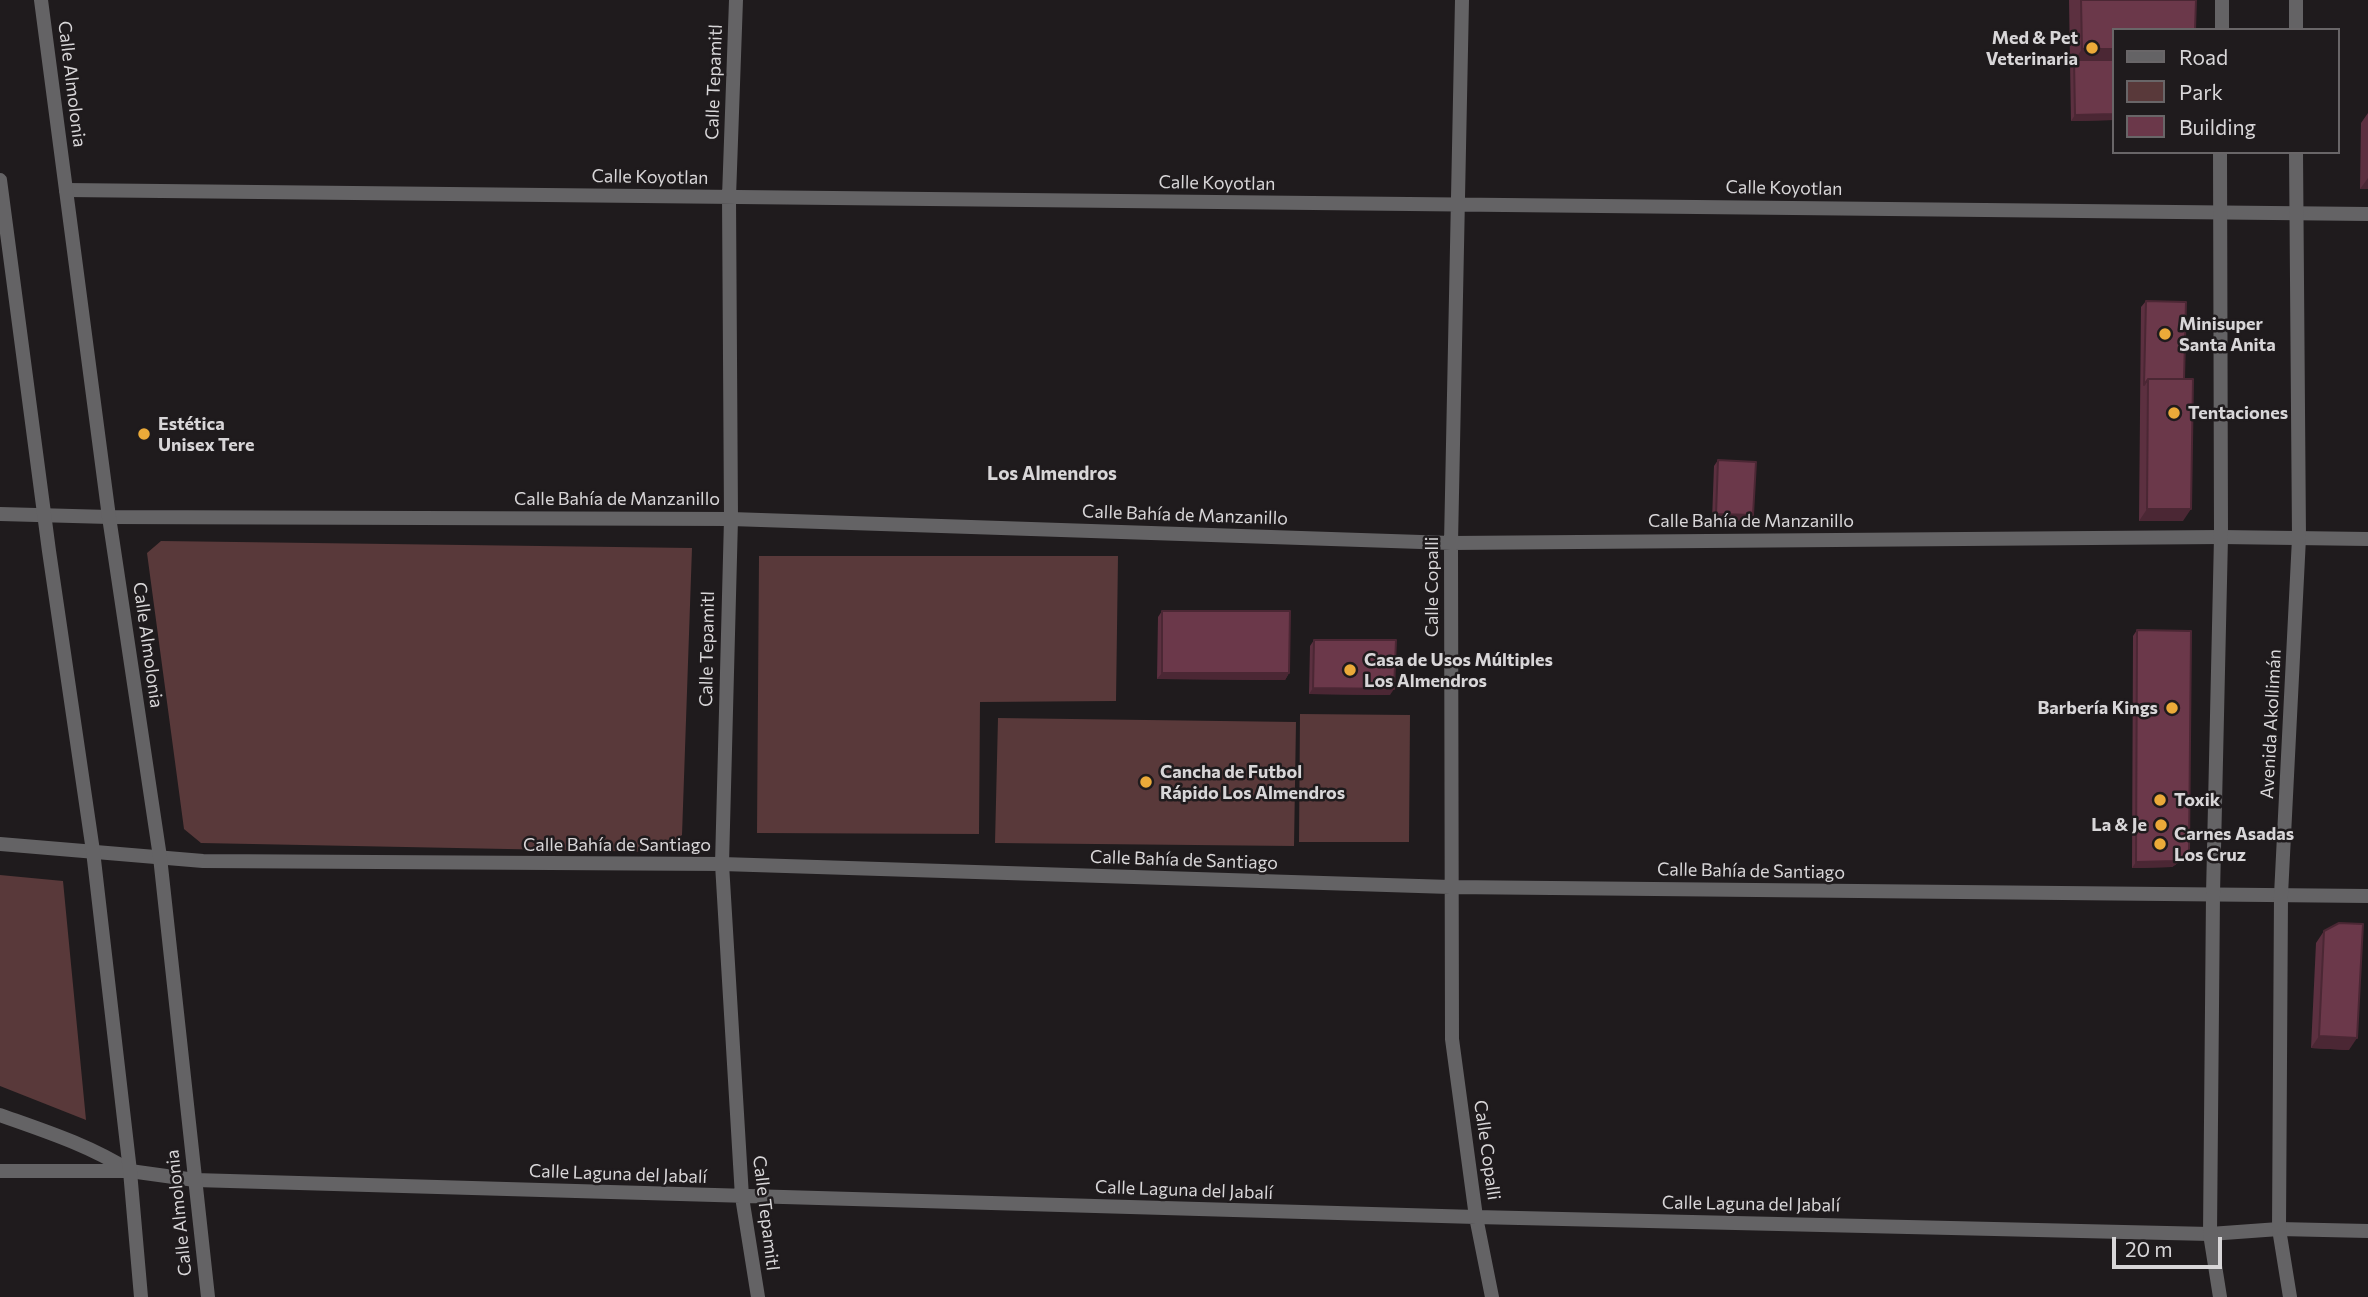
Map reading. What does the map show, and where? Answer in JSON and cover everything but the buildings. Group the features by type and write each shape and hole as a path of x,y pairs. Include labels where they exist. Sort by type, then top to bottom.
{"street":[{"name":"Calle Almolonia","path":"41,0 109,517 160,857 208,1297"},
{"name":"Calle Tepamitl","path":"736,0 729,197 731,519 722,864 741,1197 758,1297"},
{"name":"Calle Copalli","path":"1462,0 1451,543 1452,1039 1476,1217 1492,1297"},
{"path":"2222,0 2222,28"},
{"path":"2296,0 2296,28"},
{"path":"2220,154 2221,537 2213,894 2210,1234 2220,1297"},
{"name":"Avenida Akollimán","path":"2290,1297 2278,1229 2281,895 2299,538 2296,154"},
{"path":"0,180 93,850 130,1171 141,1297"},
{"name":"Calle Koyotlan","path":"66,190 2368,214"},
{"name":"Calle Bahía de Manzanillo","path":"0,514 109,517 731,519 1451,543 2221,537 2368,539"},
{"name":"Calle Bahía de Santiago","path":"0,844 217,861 722,864 1450,887 2368,896"},
{"path":"0,1115 74,1141 130,1171"},
{"name":"Calle Laguna del Jabalí","path":"0,1171 130,1171 195,1180 1476,1217 2210,1234 2278,1229 2368,1231"}],"green space":[{"path":"161,541 692,548 682,835 660,852 201,843 184,829 147,553"},
{"path":"759,556 1118,556 1116,701 980,702 979,834 757,833"},
{"path":"1300,714 1410,715 1409,842 1299,842"},
{"name":"Cancha de Futbol Rápido Los Almendros","path":"998,718 1296,722 1294,846 995,843"},
{"path":"0,875 63,881 86,1120 0,1086"}],"place":[{"name":"Med & Pet Veterinaria","path":"2092,48"},
{"name":"Minisuper Santa Anita","path":"2165,334"},
{"name":"Tentaciones","path":"2174,413"},
{"name":"Estética Unisex Tere","path":"144,434"},
{"name":"Casa de Usos Múltiples Los Almendros","path":"1350,670"},
{"name":"Barbería Kings","path":"2172,708"},
{"name":"Cancha de Futbol Rápido Los Almendros","path":"1146,782"},
{"name":"Toxik","path":"2160,800"},
{"name":"La & Je","path":"2161,825"},
{"name":"Carnes Asadas Los Cruz","path":"2160,844"}],"district":[{"name":"Los Almendros","path":"1052,474"}]}
